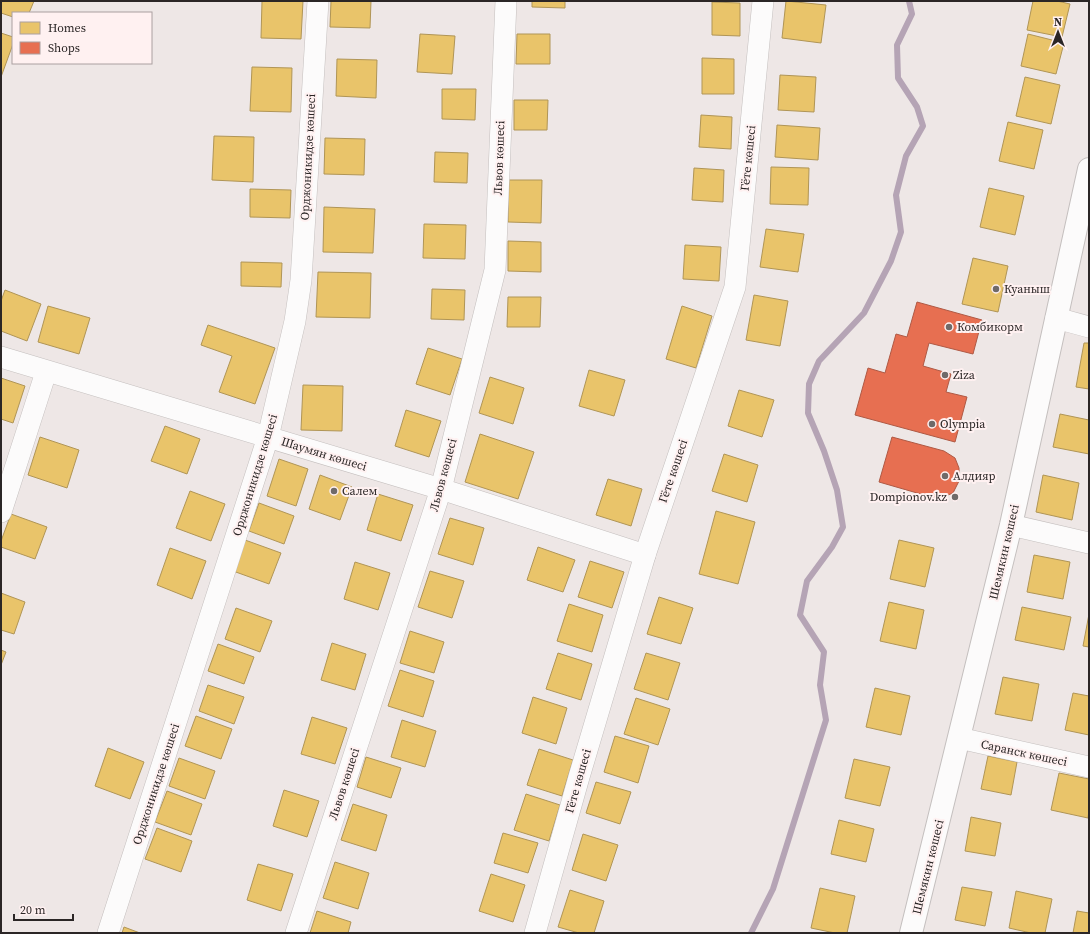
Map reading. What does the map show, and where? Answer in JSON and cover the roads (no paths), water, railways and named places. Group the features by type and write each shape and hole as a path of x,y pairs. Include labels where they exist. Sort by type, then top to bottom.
{"main road":[{"name":"Шемякин көшесі","path":"912,933 1010,525 1089,169"}],"street":[{"name":"Орджоникидзе көшесі","path":"108,933 268,437 295,321 301,280 318,1"},
{"name":"Львов көшесі","path":"296,933 441,489 495,270 506,1"},
{"name":"Гёте көшесі","path":"535,933 579,777 645,555 735,287 763,1"},
{"path":"1056,318 1089,327"},
{"name":"Шаумян көшесі","path":"1,357 46,372 441,489 645,555"},
{"path":"1,512 46,372"},
{"path":"1010,525 1089,543"},
{"name":"Саранск көшесі","path":"959,738 1089,767"}],"waterway":[{"path":"751,933 773,889 826,720 820,685 824,652 800,615 807,581 832,547 843,527 837,490 824,451 808,413 809,384 819,361 864,313 891,261 901,232 896,195 906,156 923,126 917,107 898,78 897,45 912,14 909,1"}],"place":[{"name":"Куаныш","path":"996,289"},
{"name":"Комбикорм","path":"949,327"},
{"name":"Ziza","path":"945,375"},
{"name":"Olympia","path":"932,424"},
{"name":"Алдияр","path":"945,476"},
{"name":"Салем","path":"334,491"},
{"name":"Dompionov.kz","path":"955,497"}]}
